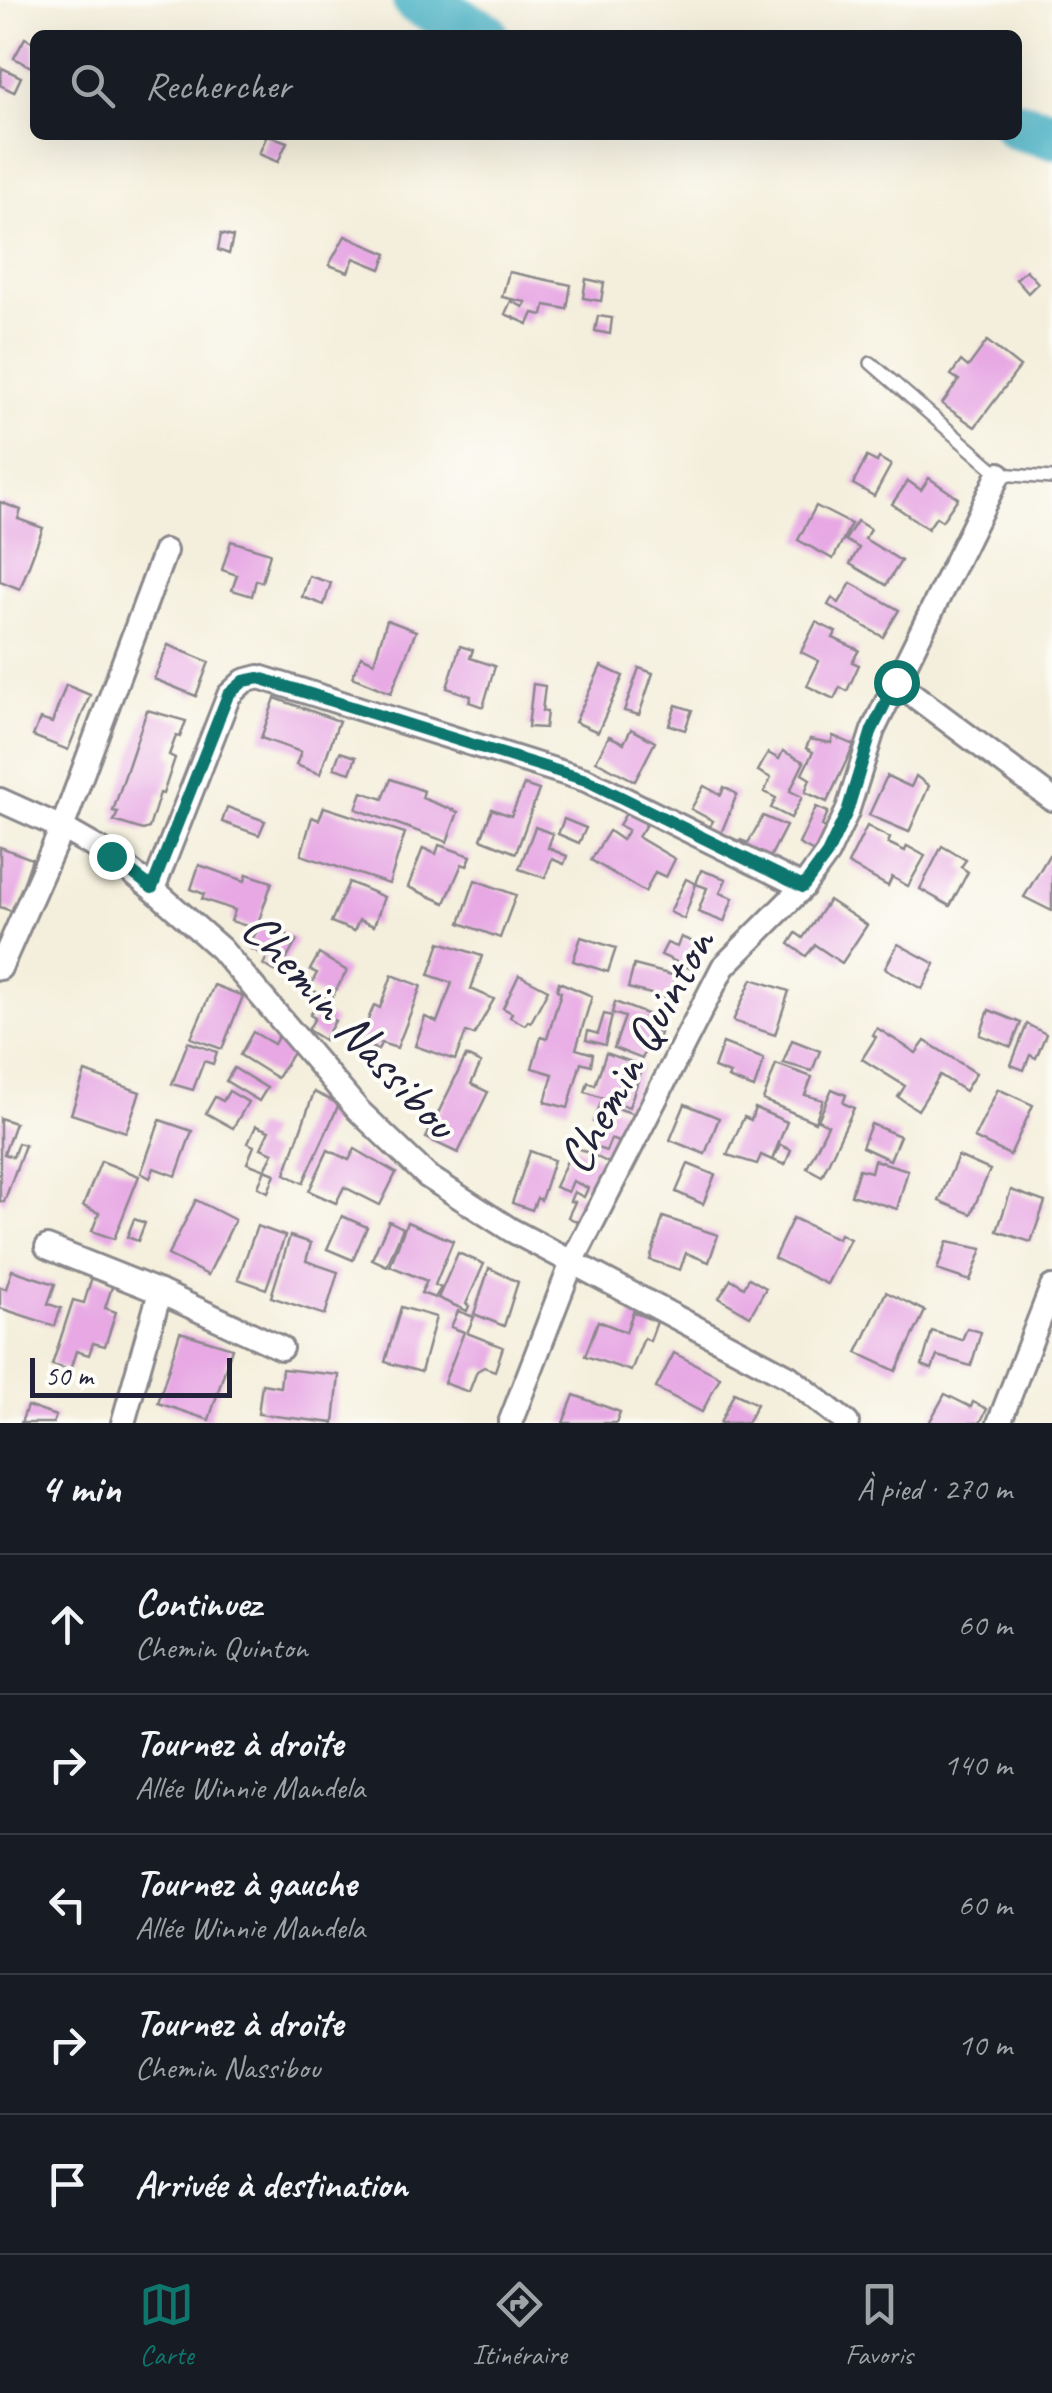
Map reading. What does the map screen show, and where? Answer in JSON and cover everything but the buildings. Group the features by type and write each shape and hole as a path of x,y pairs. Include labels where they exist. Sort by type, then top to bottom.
{"street":[{"name":"Chemin Quinton","path":"510,1423 573,1260 723,968 803,887 827,854 847,812 872,730 998,474"},
{"path":"0,968 62,828 165,550"},
{"path":"152,888 228,695 244,681 259,678 586,780 803,887"},
{"path":"896,682 1052,799"},
{"name":"Chemin Nassibou","path":"0,800 111,856 152,888 221,949 398,1152 455,1196 511,1230 789,1377 846,1423"},
{"path":"47,1247 160,1292 281,1348"},
{"path":"999,1423 1052,1288"},
{"path":"123,1423 160,1292"}],"lane":[{"path":"872,363 998,474 1052,478"}],"waterway":[{"path":"417,0 474,30"},
{"path":"1022,126 1052,134"}],"route":[{"path":"111,856 152,888 228,695 244,681 259,678 586,780 803,887 827,854 847,812 872,730 896,682"}]}
